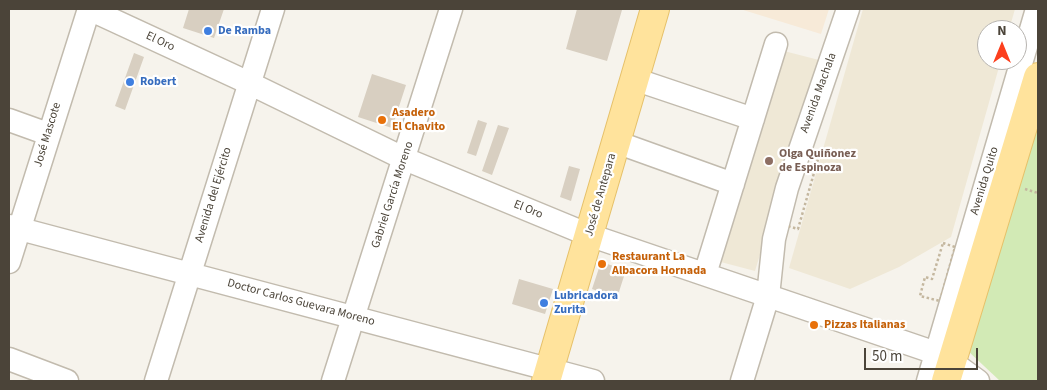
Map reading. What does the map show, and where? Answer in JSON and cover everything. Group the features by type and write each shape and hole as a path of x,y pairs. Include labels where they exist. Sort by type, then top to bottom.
{"main road":[{"name":"José de Antepara","path":"548,375 655,9"},
{"name":"Avenida Quito","path":"941,362 1038,78"}],"street":[{"name":"El Oro","path":"89,9 249,83 405,159 590,235 768,296 941,362 978,381"},
{"name":"José Mascote","path":"9,262 14,227 48,134 89,9"},
{"name":"Avenida del Ejército","path":"156,381 273,9"},
{"name":"Gabriel García Moreno","path":"333,381 452,9"},
{"name":"Avenida Machala","path":"742,381 768,296 774,239 786,188 848,9"},
{"name":"Avenida Quito","path":"941,362 962,260 1037,9"},
{"path":"705,274 776,44"},
{"path":"634,79 753,119"},
{"path":"9,120 48,134"},
{"path":"616,142 733,184"},
{"name":"Doctor Carlos Guevara Moreno","path":"14,227 353,318 548,375 593,381"},
{"name":"Avenida Machala","path":"753,381 773,319 768,296"},
{"path":"9,359 68,381"},
{"path":"916,381 941,362"},
{"path":"928,381 941,362"}],"path":[{"path":"1025,189 1038,193"}],"shaded area":[{"path":"740,9 829,9 821,34"},
{"path":"863,9 1015,9 1012,20 977,20 977,70 998,70 951,237 899,267 850,289 789,268"},
{"name":"Olga Quiñonez de Espinoza","path":"784,51 819,60 755,271 717,261"}],"green space":[{"path":"1038,119 1038,381 1000,381 968,351"}],"building":[{"path":"189,9 224,9 214,38 183,28"},
{"path":"577,9 622,10 607,61 566,49"},
{"name":"Robert","path":"134,53 144,57 125,110 115,106"},
{"path":"372,74 406,85 392,128 358,117"},
{"path":"478,120 487,123 476,156 467,153"},
{"path":"498,125 509,128 492,175 482,171"},
{"path":"569,166 580,169 571,201 560,197"},
{"path":"601,262 626,270 617,298 592,289"},
{"path":"519,279 553,289 545,314 512,304"}],"place":[{"name":"De Ramba","path":"208,31"},
{"name":"Robert","path":"130,82"},
{"name":"Asadero El Chavito","path":"382,120"},
{"name":"Olga Quiñonez de Espinoza","path":"769,161"},
{"name":"Restaurant La Albacora Hornada","path":"602,264"},
{"name":"Lubricadora Zurita","path":"544,303"},
{"name":"Pizzas Italianas","path":"814,325"}]}
